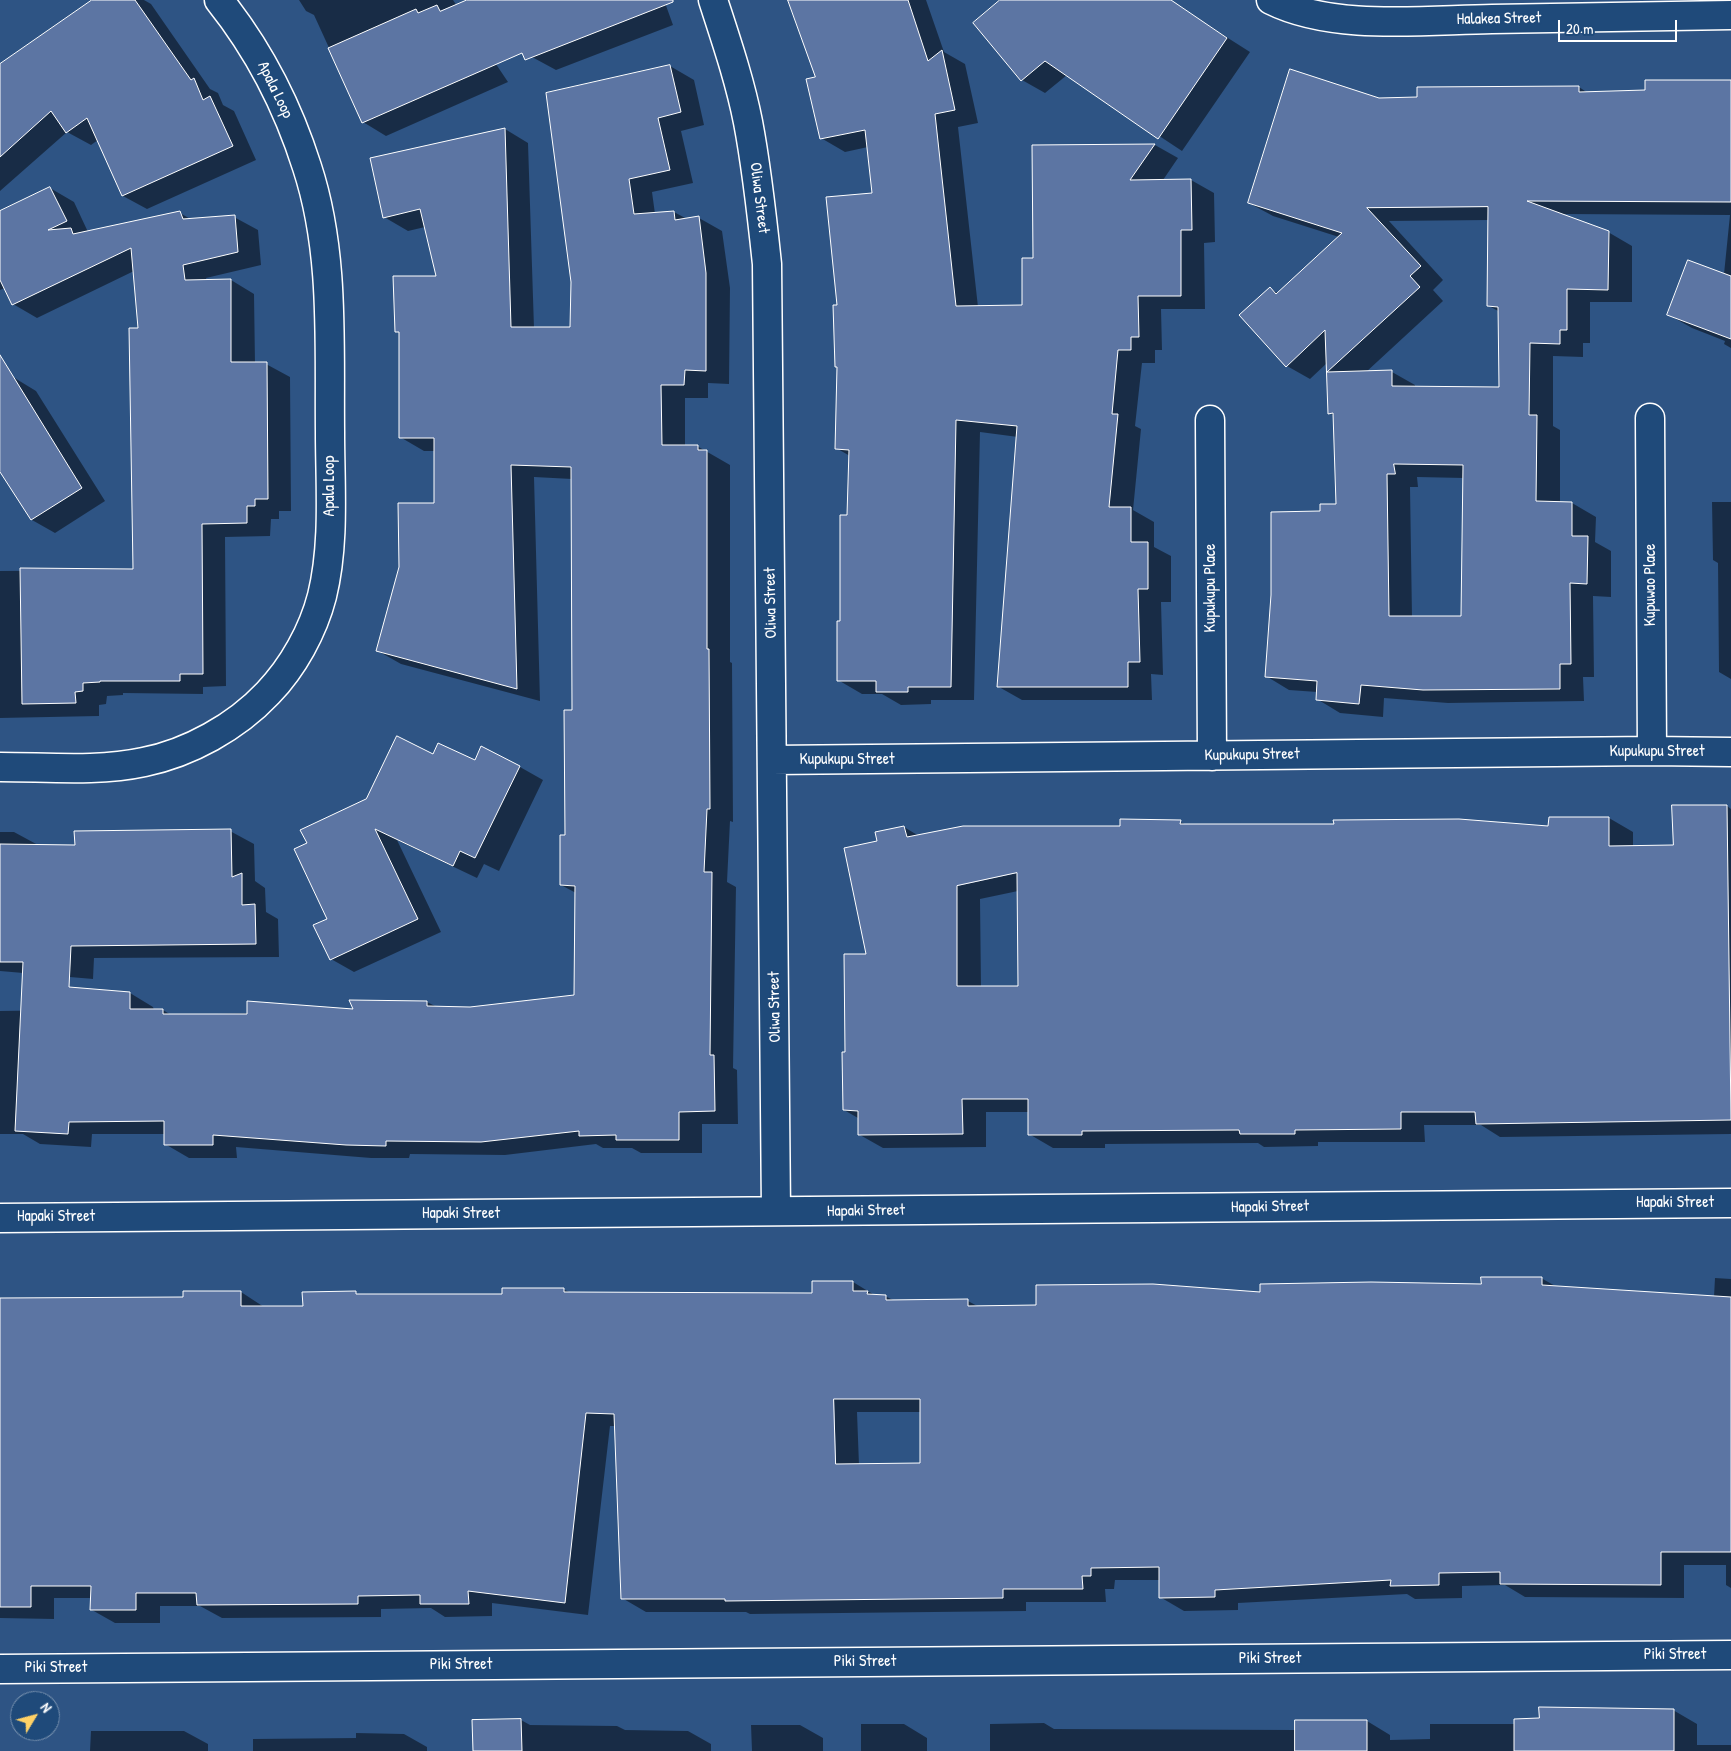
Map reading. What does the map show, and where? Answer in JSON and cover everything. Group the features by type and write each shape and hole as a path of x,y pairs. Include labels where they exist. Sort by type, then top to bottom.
{"street":[{"name":"Apala Loop","path":"0,767 102,766 143,762 179,752 207,738 236,721 267,694 290,666 309,634 322,596 328,563 331,513 328,281 322,224 308,169 287,111 265,68 220,0"},
{"name":"Oliwa Street","path":"714,0 748,121 760,193 767,264 776,1211"},
{"name":"Halakea Street","path":"1270,0 1313,14 1374,20 1731,15"},
{"name":"Kupuwao Place","path":"1650,418 1652,751"},
{"name":"Kupukupu Place","path":"1210,420 1212,756"},
{"name":"Kupukupu Street","path":"772,760 1652,751 1731,752"},
{"name":"Hapaki Street","path":"0,1218 1731,1203"},
{"name":"Piki Street","path":"0,1669 1731,1655"}],"building":[{"path":"92,0 135,0 191,80 194,78 203,100 210,96 233,146 122,196 87,118 66,133 51,111 0,157 0,64"},
{"path":"467,0 673,0 673,2 525,60 522,53 362,123 328,48 416,9 418,13 437,5 440,11"},
{"path":"788,0 908,0 928,61 942,50 955,110 935,114 956,306 1022,305 1022,258 1033,258 1032,145 1155,144 1130,180 1191,179 1192,230 1181,230 1181,296 1138,296 1139,337 1131,337 1131,350 1118,350 1112,414 1118,414 1109,507 1131,507 1131,542 1148,542 1148,589 1138,589 1140,662 1128,662 1128,687 997,687 1017,426 956,420 951,687 908,687 908,692 876,692 876,681 837,681 837,621 840,621 840,515 847,515 849,450 835,449 837,367 835,367 833,305 837,305 826,197 872,193 865,130 820,139 806,79 815,77"},
{"path":"1000,0 1171,0 1227,38 1158,139 1045,61 1021,81 973,23"},
{"path":"670,65 681,112 658,118 670,170 629,179 634,214 674,211 675,220 699,216 706,273 706,371 685,370 684,385 661,385 662,445 698,445 698,450 707,450 707,649 709,649 710,809 707,809 704,872 712,872 710,1055 714,1055 715,1111 679,1112 679,1140 616,1140 616,1135 579,1136 579,1131 481,1142 386,1141 386,1146 346,1145 213,1135 213,1145 164,1145 164,1121 69,1122 68,1134 15,1131 23,962 0,962 0,844 75,845 74,831 231,829 232,877 242,873 242,905 255,904 256,944 71,946 69,987 130,992 130,1009 163,1009 163,1014 247,1014 247,1001 353,1009 349,1000 427,1001 427,1006 470,1007 574,995 575,886 560,885 560,835 565,835 564,710 572,710 571,467 511,465 517,689 376,651 399,567 398,503 434,503 434,438 399,438 399,332 395,332 393,276 436,276 420,209 383,218 370,158 505,128 511,327 570,327 571,282 546,93"},
{"path":"1290,69 1379,98 1417,97 1417,87 1579,86 1579,92 1645,90 1645,80 1731,80 1731,202 1527,201 1609,231 1608,290 1567,289 1567,330 1560,330 1560,344 1530,343 1529,415 1537,415 1536,501 1572,502 1572,536 1588,536 1587,584 1570,583 1571,664 1560,664 1560,689 1423,690 1361,685 1359,704 1316,700 1317,681 1265,677 1271,595 1271,512 1320,511 1320,504 1336,504 1333,413 1328,414 1325,330 1286,367 1239,315 1270,287 1276,294 1342,233 1248,203","holes":["1488,207 1487,306 1498,307 1499,387 1392,386 1392,370 1327,372 1420,287 1410,276 1421,266 1367,208","1394,464 1463,465 1461,616 1389,616 1387,474 1395,474"]},
{"path":"50,187 67,221 48,230 71,228 73,234 180,211 183,219 235,215 238,252 183,265 185,280 231,279 231,362 267,362 268,499 255,499 255,506 247,506 247,523 202,524 203,674 180,674 180,681 100,681 83,683 83,691 75,692 76,703 22,704 20,568 133,569 129,328 138,328 131,248 12,305 0,280 0,211"},
{"path":"1688,260 1731,276 1731,339 1667,315"},
{"path":"0,355 82,488 31,520 0,472"},
{"path":"397,736 433,754 438,743 475,760 481,746 520,766 475,858 460,851 453,866 375,829 418,919 330,960 313,925 327,919 294,849 307,843 300,830 366,799"},
{"path":"1672,805 1727,805 1731,1120 1476,1124 1475,1112 1401,1112 1401,1129 1295,1130 1295,1134 1240,1134 1239,1130 1082,1131 1082,1135 1028,1135 1028,1099 962,1099 963,1134 858,1135 858,1111 843,1110 842,1052 845,1052 844,954 866,954 844,848 877,841 875,832 904,826 907,837 963,826 1120,826 1120,819 1181,820 1180,824 1334,824 1333,820 1459,819 1548,826 1549,817 1609,817 1609,846 1673,845","holes":["1017,873 1018,986 957,986 957,886"]},
{"path":"1481,1277 1542,1277 1542,1285 1731,1297 1731,1552 1661,1552 1661,1585 1500,1584 1500,1572 1439,1573 1439,1585 1390,1586 1391,1580 1215,1590 1215,1597 1159,1598 1159,1567 1091,1568 1091,1576 1082,1576 1083,1589 1003,1589 1003,1598 725,1601 725,1599 621,1599 614,1414 586,1413 565,1603 468,1591 469,1604 420,1604 420,1595 358,1596 358,1604 197,1605 196,1593 136,1593 136,1610 90,1610 91,1586 31,1586 31,1607 0,1607 0,1298 183,1297 183,1291 241,1291 241,1306 303,1306 302,1292 356,1291 356,1294 502,1294 502,1288 564,1288 564,1292 812,1293 812,1281 853,1281 853,1291 868,1291 867,1294 886,1295 886,1300 968,1299 968,1306 1036,1305 1036,1285 1153,1284 1260,1292 1260,1284 1371,1282 1481,1284","holes":["834,1399 920,1399 920,1463 836,1464"]},
{"path":"1539,1707 1674,1709 1674,1751 1514,1751 1514,1719 1539,1718"},
{"path":"521,1719 522,1751 473,1751 472,1720"},
{"path":"1295,1720 1367,1720 1367,1751 1295,1751"}]}
